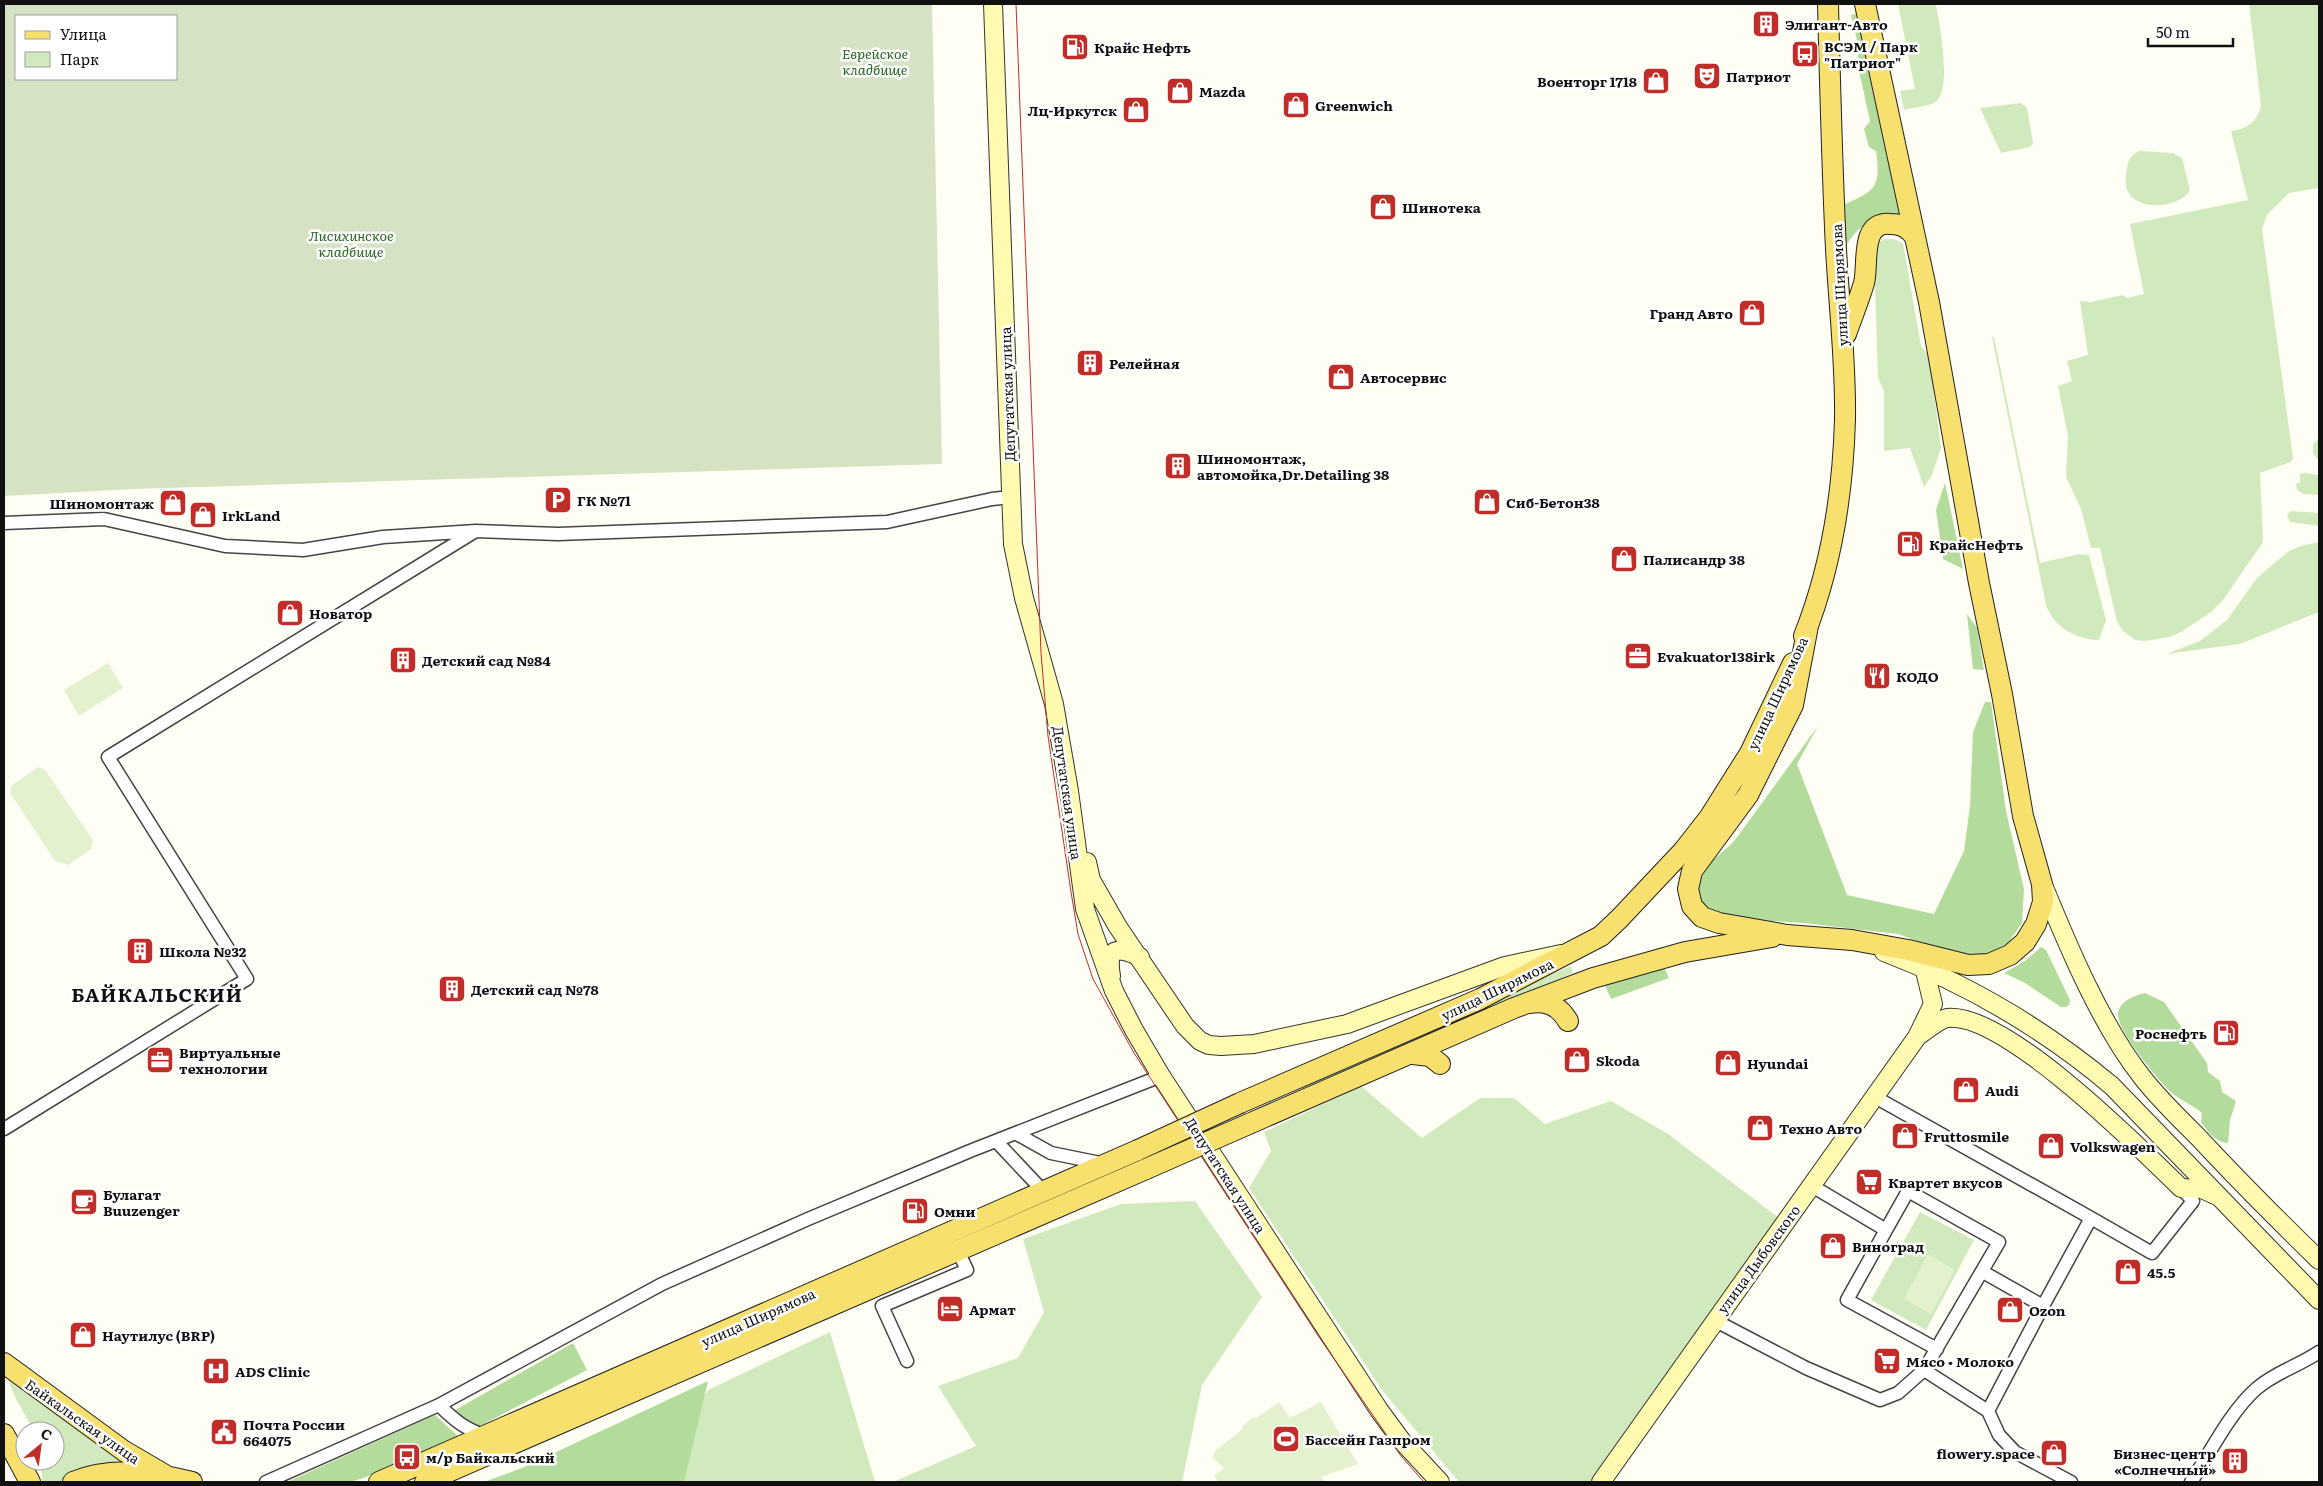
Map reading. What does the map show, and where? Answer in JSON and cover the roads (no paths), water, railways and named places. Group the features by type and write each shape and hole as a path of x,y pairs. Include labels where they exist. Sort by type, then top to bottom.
{"main road":[{"name":"Депутатская улица","path":"992,4 1013,544 1024,598 1054,704 1070,799 1085,910 1114,991 1161,1076 1379,1410 1401,1440 1440,1482"},
{"name":"улица Ширямова","path":"379,1482 1044,1192 1240,1103 1480,999 1573,952 1610,928 1684,850 1709,818 1740,770 1770,714 1808,626 1830,548 1843,461 1845,417 1836,249 1828,4"},
{"path":"1866,4 1928,302 1979,583 2002,694 2023,816 2042,884 2063,933 2116,1039 2142,1078 2238,1180 2319,1260"},
{"path":"1842,345 1863,285 1867,268 1866,250 1873,231 1884,224 1894,224 1907,228 1914,236"},
{"path":"1808,626 1793,704 1748,795 1695,865 1690,877 1688,890 1692,906 1708,920 1787,935 1852,940 1980,966 1998,962 2020,947 2033,930 2042,908 2042,884"},
{"path":"1070,799 1091,880 1118,927 1188,1030 1200,1041 1221,1046 1269,1041 1347,1024 1505,966 1573,952"},
{"path":"1514,1008 1593,978 1653,959 1787,935"},
{"path":"1852,940 1924,967 1996,1003 2046,1035 2088,1066 2112,1086 2319,1300"},
{"path":"1114,991 1109,960 1111,954 1120,949 1140,958"},
{"path":"1917,1037 1933,1004 1924,967"},
{"path":"1514,1008 1532,1002 1546,1002 1563,1013 1568,1021"},
{"name":"улица Ширямова","path":"425,1482 1413,1054 1514,1008"},
{"path":"1917,1037 1946,1018 1973,1021 2050,1069 2120,1128 2181,1188 2202,1189 2218,1197"},
{"name":"улица Дыбовского","path":"1601,1482 1714,1320 1812,1186 1917,1037"},
{"path":"1413,1054 1430,1056 1440,1064"},
{"path":"1068,1181 1076,1200"},
{"name":"Байкальская улица","path":"4,1362 130,1454 165,1475"},
{"path":"4,1434 30,1482"},
{"path":"73,1482 89,1477 117,1473 165,1475 192,1482"}],"street":[{"path":"4,523 104,519 226,546 303,550 383,537 476,531 558,534 887,522 992,499 1011,498"},
{"path":"4,1130 247,979 108,757 476,531"},
{"path":"266,1482 439,1405 662,1284 808,1219 996,1141 1161,1076"},
{"path":"1875,1097 2152,1253 2193,1201 2181,1188"},
{"path":"1017,1134 1051,1153 1107,1164"},
{"path":"996,1141 1044,1192"},
{"path":"1812,1186 1886,1230"},
{"path":"1714,1320 1806,1368 1880,1400 1898,1393 1924,1370 1937,1349 1999,1242 1908,1191 1846,1300 1937,1349"},
{"path":"1988,1412 2091,1218"},
{"path":"907,1361 882,1306 966,1270 958,1251"},
{"path":"1982,1272 2043,1306"},
{"path":"2192,1482 2235,1415 2255,1390 2283,1370 2319,1352"},
{"path":"1924,1370 1988,1412 1999,1435 2015,1452 2071,1482"},
{"path":"439,1405 470,1432 486,1436"}],"tram line":[{"path":"1016,4 1041,653 1048,736 1078,934 1093,979 1134,1053 1319,1337 1401,1456 1424,1482"}],"place":[{"name":"Элигант-Авто","path":"1766,24"},
{"name":"Крайс Нефть","path":"1075,47"},
{"name":"ВСЭМ / Парк \"Патриот\"","path":"1805,54"},
{"name":"Патриот","path":"1707,76"},
{"name":"Военторг 1718","path":"1656,81"},
{"name":"Mazda","path":"1180,91"},
{"name":"Greenwich","path":"1296,105"},
{"name":"Лц-Иркутск","path":"1136,110"},
{"name":"Шинотека","path":"1383,207"},
{"name":"Гранд Авто","path":"1752,313"},
{"name":"Релейная","path":"1090,363"},
{"name":"Автосервис","path":"1341,377"},
{"name":"Шиномонтаж, автомойка,Dr.Detailing 38","path":"1178,466"},
{"name":"ГК №71","path":"558,500"},
{"name":"Сиб-Бетон38","path":"1487,502"},
{"name":"Шиномонтаж","path":"173,503"},
{"name":"IrkLand","path":"203,515"},
{"name":"КрайсНефть","path":"1910,544"},
{"name":"Палисандр 38","path":"1624,559"},
{"name":"Новатор","path":"290,613"},
{"name":"Evakuator138irk","path":"1638,656"},
{"name":"Детский сад №84","path":"403,660"},
{"name":"КОДО","path":"1877,676"},
{"name":"Школа №32","path":"140,951"},
{"name":"Детский сад №78","path":"452,989"},
{"name":"Роснефть","path":"2226,1033"},
{"name":"Виртуальные технологии","path":"160,1060"},
{"name":"Skoda","path":"1577,1060"},
{"name":"Hyundai","path":"1728,1063"},
{"name":"Audi","path":"1966,1090"},
{"name":"Техно Авто","path":"1760,1128"},
{"name":"Fruttosmile","path":"1905,1136"},
{"name":"Volkswagen","path":"2051,1146"},
{"name":"Квартет вкусов","path":"1869,1182"},
{"name":"Булагат Buuzenger","path":"84,1202"},
{"name":"Омни","path":"915,1211"},
{"name":"Виноград","path":"1833,1246"},
{"name":"45.5","path":"2128,1272"},
{"name":"Армат","path":"950,1309"},
{"name":"Ozon","path":"2010,1310"},
{"name":"Наутилус (BRP)","path":"83,1335"},
{"name":"Мясо • Молоко","path":"1887,1361"},
{"name":"ADS Clinic","path":"216,1371"},
{"name":"Почта России 664075","path":"224,1432"},
{"name":"Бассейн Газпром","path":"1286,1439"},
{"name":"flowery.space","path":"2054,1453"},
{"name":"м/р Байкальский","path":"407,1457"},
{"name":"Бизнес-центр «Солнечный»","path":"2235,1461"}],"district":[{"name":"БАЙКАЛЬСКИЙ","path":"157,994"}],"park label":[{"name":"Еврейское кладбище","path":"875,62"},
{"name":"Лисихинское кладбище","path":"351,244"}]}
